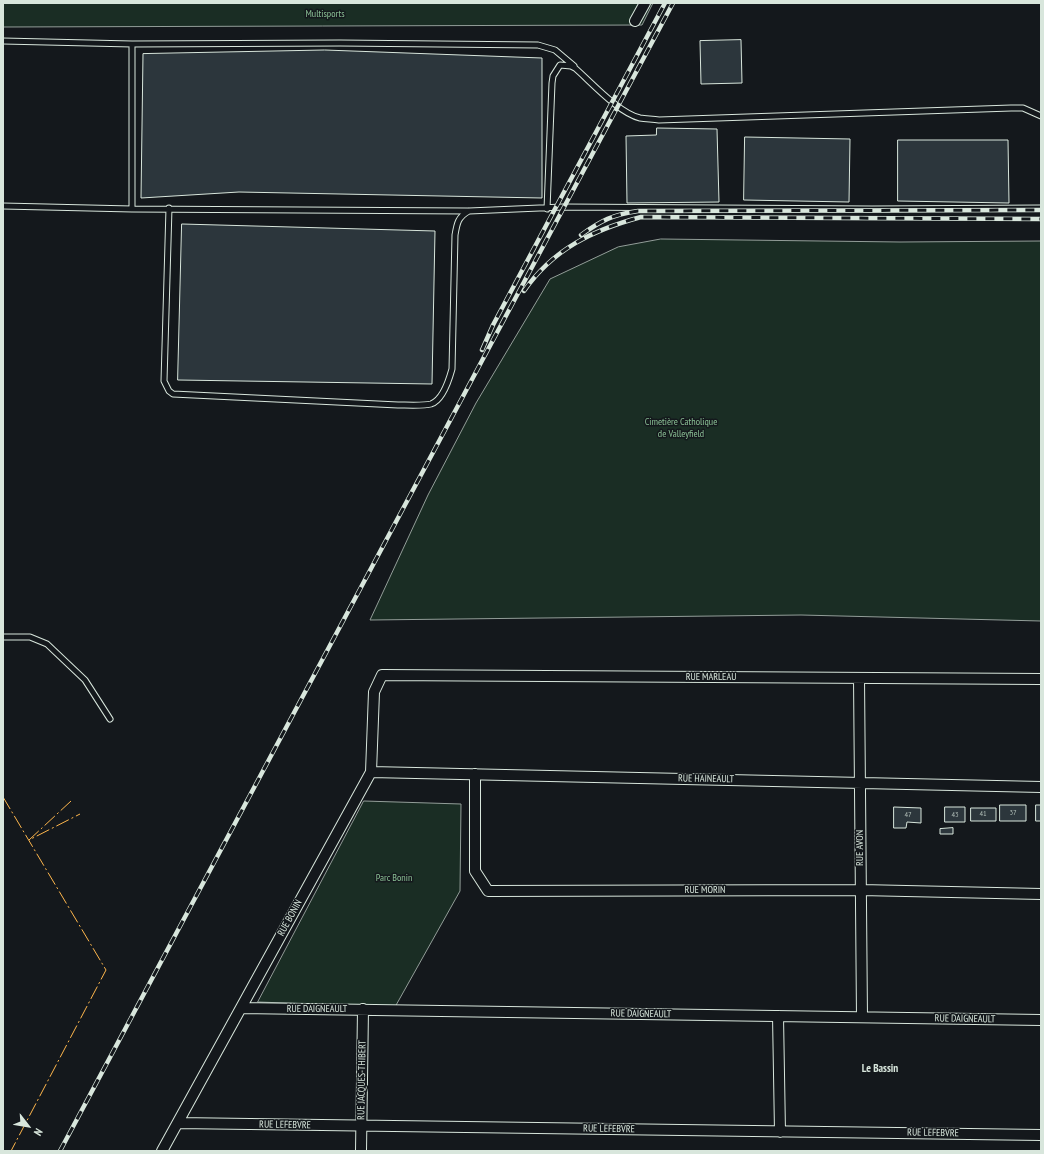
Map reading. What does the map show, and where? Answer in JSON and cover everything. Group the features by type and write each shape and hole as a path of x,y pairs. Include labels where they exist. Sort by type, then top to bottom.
{"street":[{"path":"635,21 645,3"},
{"name":"RUE MARLEAU","path":"382,675 1041,679"},
{"name":"RUE BONIN","path":"162,1151 371,772 374,692 382,675"},
{"name":"RUE AVON","path":"859,678 862,1017"},
{"name":"RUE HAINEAULT","path":"371,772 1041,787"},
{"name":"RUE MORIN","path":"474,774 475,871 488,891 861,890 1041,894"},
{"name":"RUE DAIGNEAULT","path":"241,1008 1041,1020"},
{"name":"RUE JACQUES-THIBERT","path":"361,1151 363,1009"},
{"path":"778,1016 780,1132"},
{"name":"RUE LEFEBVRE","path":"178,1123 1041,1135"}],"lane":[{"path":"3,42 132,44 348,43 538,45 547,46 555,50 618,106 628,113 640,118 659,120 1011,108 1023,108 1041,116"},
{"path":"132,44 132,209"},
{"path":"547,208 553,76 560,66 565,65 571,66 582,74"},
{"path":"3,206 132,209 169,208 469,211 563,207 864,209 1041,208"},
{"path":"169,208 164,381 169,391 173,394 398,405 431,404 439,398 447,386 452,370 455,235 457,222 462,215 469,211"},
{"path":"3,637 30,637 47,644 85,680 110,719"}],"green space":[{"name":"Multisports","path":"3,3 653,3 642,25 3,27"},
{"name":"Cimetière Catholique de Valleyfield","path":"661,239 900,242 1041,241 1041,621 801,615 370,620 428,495 476,403 550,279 618,247"},
{"name":"Parc Bonin","path":"364,801 461,804 460,891 395,1007 258,1002"}],"building":[{"path":"741,40 742,83 701,84 700,41"},
{"path":"325,50 542,58 542,198 239,192 141,198 143,54"},
{"path":"657,128 717,129 719,202 627,203 626,136 656,135"},
{"path":"745,137 850,139 849,202 744,200"},
{"path":"898,140 1008,140 1009,203 898,201"},
{"path":"182,224 435,231 432,384 178,380"},
{"path":"1000,805 1026,805 1026,821 1000,821"},
{"path":"1036,805 1041,805 1041,821 1036,821"},
{"path":"894,807 921,808 921,823 907,822 906,828 894,828"},
{"path":"945,807 965,807 965,822 945,822"},
{"path":"971,808 996,808 996,821 971,821"},
{"path":"953,828 953,834 940,834 940,829"}],"railway":[{"path":"482,350 493,325 665,3"},
{"path":"60,1151 673,3"},
{"path":"581,235 595,225 608,219 621,214 638,211 1041,210"},
{"path":"524,291 535,276 575,243 607,228 641,217 1041,219"}],"power":[{"path":"3,797 106,970 11,1151"},
{"path":"71,801 29,840 80,814"}],"district":[{"name":"Le Bassin","path":"880,1069"}]}
